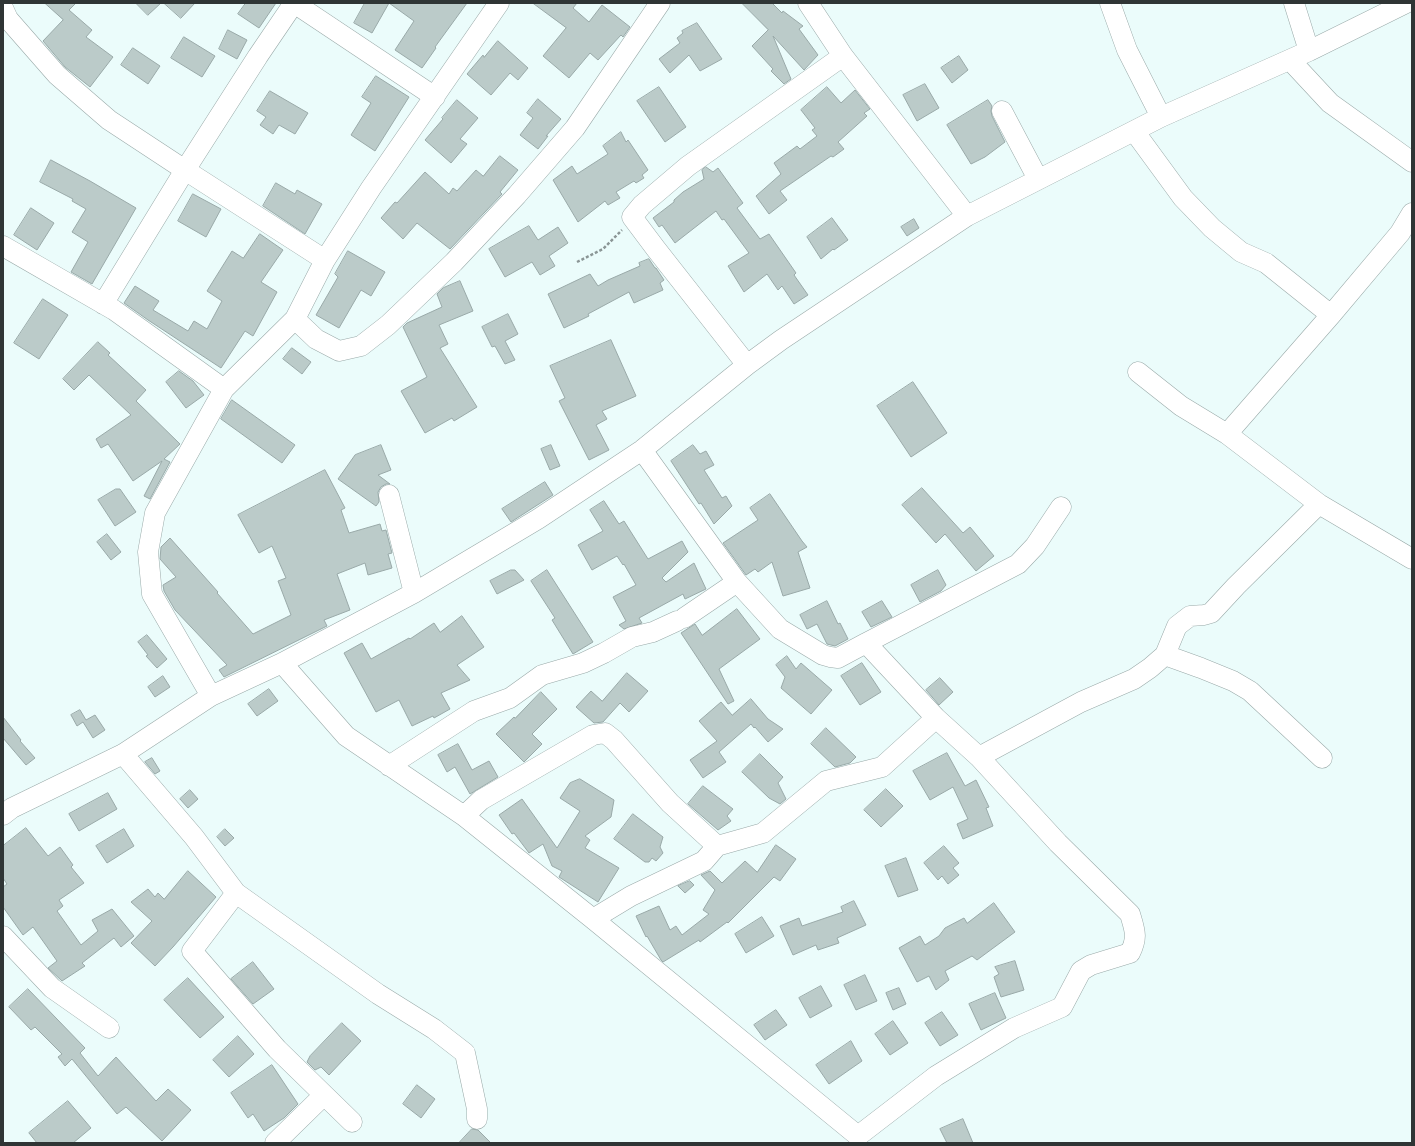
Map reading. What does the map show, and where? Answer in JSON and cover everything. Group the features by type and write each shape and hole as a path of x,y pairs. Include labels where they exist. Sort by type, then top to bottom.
{"street":[{"path":"103,304 185,170 294,3 436,97"},
{"path":"211,696 152,594 148,552 155,513 224,389 295,318 325,260 371,188 436,97 499,3"},
{"path":"295,318 316,339 339,351 361,346 388,325 454,262 518,195 575,128 660,3"},
{"path":"808,3 843,56 967,216"},
{"path":"1110,3 1127,50 1161,118"},
{"path":"1294,3 1309,51"},
{"path":"3,815 12,808 123,754 211,696 282,663 414,593 538,519 642,450 747,365 781,340 967,216 1134,131 1290,60 1406,3"},
{"path":"3,8 8,19 57,75 109,120 325,260"},
{"path":"747,365 632,217 642,205 688,166 843,56"},
{"path":"1290,60 1330,104 1412,162"},
{"path":"1002,111 1038,179"},
{"path":"1134,131 1183,198 1212,228 1242,252 1266,263 1331,315"},
{"path":"1226,434 1331,315 1400,233 1412,213"},
{"path":"3,246 114,310 224,389"},
{"path":"1138,372 1181,406 1226,434 1319,504 1412,559"},
{"path":"642,450 737,582 780,629 823,655 830,657 838,658 866,642 1018,564 1035,546 1061,507"},
{"path":"389,495 414,593"},
{"path":"979,757 1080,702 1134,679 1165,655 1177,626 1190,616 1211,613 1236,586 1319,504"},
{"path":"389,766 474,711 510,698 542,675 583,663 632,637 653,632 681,619 737,582"},
{"path":"282,663 346,736 464,816 858,1136 936,1076 1014,1028 1062,1007 1081,971 1090,965 1130,953 1135,942 1134,927 1130,914 1058,843 979,757 936,718 866,642"},
{"path":"1165,655 1233,681 1250,691 1322,758"},
{"path":"593,920 631,896 704,861 718,846 763,833 826,781 882,767 936,718"},
{"path":"464,816 481,800 593,735 605,733 614,740 670,803 718,846"},
{"path":"123,754 194,837 236,893 378,994 434,1028 465,1053 477,1109 477,1119"},
{"path":"236,893 192,951 277,1049 352,1122"},
{"path":"3,936 52,988 109,1028"},
{"path":"275,1143 324,1095"}],"path":[{"path":"577,262 603,249 619,234 632,217"}],"building":[{"path":"45,3 76,3 69,10 92,30 86,37 113,57 90,87 65,67 43,41 63,20"},
{"path":"136,3 161,3 148,15"},
{"path":"164,3 195,3 181,18"},
{"path":"246,3 276,3 259,28 238,14"},
{"path":"365,3 389,3 372,33 354,23"},
{"path":"389,3 467,3 435,47 436,48 422,68 395,50 414,21"},
{"path":"533,3 577,3 573,8 589,22 602,5 630,27 623,37 621,35 598,60 590,53 569,78 543,56 566,28"},
{"path":"742,3 772,3 782,13 783,11 803,26 799,29 818,55 804,70 773,36 791,79 784,84 771,71 773,69 752,46 768,30"},
{"path":"697,23 722,59 700,71 689,55 670,73 659,59 680,43 677,38 683,33 682,31"},
{"path":"228,30 247,40 237,59 219,49"},
{"path":"184,37 215,56 202,77 171,58"},
{"path":"498,41 528,68 518,80 510,73 491,95 467,74 483,55 484,57"},
{"path":"133,48 160,66 148,84 121,65"},
{"path":"959,56 968,70 952,83 941,68"},
{"path":"376,76 409,97 375,151 351,135 371,103 362,97"},
{"path":"925,84 939,108 917,121 903,95"},
{"path":"659,87 686,127 665,142 637,101"},
{"path":"827,87 841,103 855,90 870,109 864,113 867,116 838,142 844,149 833,157 831,156 780,191 787,200 769,214 756,196 781,174 774,163 797,146 800,149 817,136 812,130 815,128 801,110"},
{"path":"270,91 308,113 295,134 279,125 273,134 260,125 266,117 257,111"},
{"path":"538,99 561,119 546,136 548,136 538,149 520,135 533,118 527,113"},
{"path":"457,100 478,118 460,139 467,144 451,163 425,140"},
{"path":"988,100 992,106 992,116 1005,142 985,157 971,164 947,125"},
{"path":"621,132 626,142 628,140 648,170 642,175 644,178 636,183 634,181 616,192 620,198 608,205 605,201 578,222 553,180 572,166 577,174 608,154 603,146"},
{"path":"500,156 518,170 500,192 502,194 450,249 417,223 403,239 381,218 425,172 449,194 453,188 457,191 476,170 483,176"},
{"path":"51,160 136,208 92,284 71,272 88,242 72,232 86,209 72,201 73,199 40,182"},
{"path":"706,167 713,172 718,168 743,203 737,208 760,239 769,234 796,273 794,275 808,295 794,304 782,286 778,290 767,274 744,292 728,266 749,253 724,219 722,220 716,211 675,243 662,225 659,227 653,218 674,202 674,200 683,192 704,179 702,170"},
{"path":"276,183 295,194 297,190 322,204 305,234 263,206"},
{"path":"193,194 221,209 206,237 178,221"},
{"path":"31,208 54,223 37,250 14,235"},
{"path":"832,218 848,240 834,250 833,249 821,259 807,237"},
{"path":"914,219 919,228 907,236 901,227"},
{"path":"529,226 538,240 558,227 568,243 549,256 555,266 540,275 532,262 505,277 489,249"},
{"path":"260,234 283,250 261,282 277,292 253,336 245,331 221,368 124,303 135,286 159,301 153,310 188,331 194,321 207,329 222,301 207,291 232,251 243,258"},
{"path":"348,251 385,272 371,296 361,290 339,328 316,315 338,277 335,274"},
{"path":"649,259 664,280 660,283 663,290 634,303 629,292 588,314 589,316 564,328 548,294 590,274 598,286 640,266 639,263"},
{"path":"460,281 473,311 439,325 448,344 440,348 477,407 454,421 452,418 425,433 401,391 427,377 403,327 407,323 442,307 437,294 443,288"},
{"path":"43,299 68,315 39,359 14,343"},
{"path":"508,314 518,334 505,341 515,360 505,364 495,346 492,347 482,327"},
{"path":"611,340 636,396 602,411 607,419 596,425 609,450 589,460 559,401 565,398 550,366"},
{"path":"98,342 110,353 108,355 146,390 136,401 180,444 164,459 170,462 150,499 144,496 162,461 133,481 108,444 101,448 96,439 131,415 89,375 74,390 63,379"},
{"path":"292,348 311,362 302,374 283,359"},
{"path":"179,371 193,381 204,395 186,408 166,382"},
{"path":"913,382 947,433 911,457 877,406"},
{"path":"232,400 295,445 282,463 221,419"},
{"path":"381,445 391,470 378,475 390,484 386,484 381,487 378,492 379,502 376,506 338,479 355,455"},
{"path":"551,445 560,466 550,470 541,449"},
{"path":"693,445 700,454 706,451 714,465 704,470 722,498 726,496 732,506 714,524 671,461"},
{"path":"325,470 345,508 341,510 349,533 380,524 382,531 386,530 392,553 388,554 392,568 368,575 365,563 337,574 350,610 324,620 327,626 224,677 219,670 227,665 175,610 164,591 163,585 176,577 160,559 161,547 170,538 253,634 291,615 278,581 286,578 272,546 259,553 238,515"},
{"path":"545,482 553,495 511,522 502,509"},
{"path":"922,488 963,533 970,527 994,556 976,571 945,534 936,543 902,505"},
{"path":"116,489 120,489 136,512 115,526 98,500"},
{"path":"770,494 807,547 798,552 810,588 783,596 772,562 758,572 755,569 746,575 723,543 758,520 750,508"},
{"path":"604,501 619,524 624,521 648,559 682,541 688,552 662,578 666,582 694,563 706,589 685,599 683,594 639,618 642,623 624,629 619,625 626,621 613,597 636,585 624,564 623,565 617,556 592,570 578,545 603,531 590,510"},
{"path":"107,534 121,552 111,560 97,542"},
{"path":"511,570 515,570 524,580 497,594 490,581"},
{"path":"547,570 593,642 573,654 552,620 555,618 531,581"},
{"path":"938,570 946,585 941,591 920,602 911,585"},
{"path":"827,601 838,624 840,623 848,639 835,646 827,644 817,624 807,629 800,615"},
{"path":"882,601 892,617 871,627 862,612"},
{"path":"737,609 760,639 719,669 734,701 728,704 681,633 695,624 702,635"},
{"path":"462,616 484,647 457,665 470,680 441,693 450,709 434,718 433,716 412,726 399,700 376,712 344,653 362,643 371,659 409,638 410,639 434,623 440,632"},
{"path":"147,635 167,659 157,668 146,656 148,655 138,642"},
{"path":"787,656 796,669 801,663 832,690 811,714 781,688 785,677 776,665"},
{"path":"862,663 881,692 860,705 841,676"},
{"path":"627,673 648,691 629,712 620,703 603,722 594,723 576,707 591,691 602,701"},
{"path":"163,676 170,687 155,697 148,687"},
{"path":"940,678 953,692 939,705 926,690"},
{"path":"269,689 278,701 257,716 248,704"},
{"path":"541,692 557,709 532,734 542,744 524,762 496,734 514,717 515,718"},
{"path":"751,699 768,719 783,729 768,742 751,724 719,752 726,762 703,778 690,760 717,741 699,721 721,702 732,715"},
{"path":"80,710 86,720 95,715 105,730 93,738 83,722 77,726 71,715"},
{"path":"3,717 21,740 20,741 35,758 26,765 3,738"},
{"path":"826,728 856,757 850,763 835,767 811,744"},
{"path":"458,744 472,770 489,761 498,777 470,794 455,767 447,772 438,755"},
{"path":"947,753 965,786 976,780 989,807 986,808 993,826 963,839 957,824 968,819 953,787 930,800 913,771"},
{"path":"760,754 783,777 778,783 786,799 780,804 769,798 742,772"},
{"path":"152,758 160,771 155,774 145,762"},
{"path":"580,779 614,800 611,817 585,836 590,840 585,848 619,868 598,902 559,877 562,871 552,866 543,844 529,853 514,833 512,834 499,815 522,799 557,848 580,811 560,798 570,783"},
{"path":"703,786 733,809 727,816 731,821 718,830 688,804"},
{"path":"886,789 903,806 881,827 864,810"},
{"path":"190,790 198,799 188,808 180,799"},
{"path":"108,793 117,809 79,831 69,814"},
{"path":"633,814 663,837 660,847 663,853 656,861 652,858 649,862 645,862 614,839"},
{"path":"26,828 48,856 60,847 73,865 71,867 84,883 59,900 63,906 57,911 81,945 98,931 92,920 112,909 134,936 121,947 114,938 82,963 85,966 62,981 48,968 57,961 33,927 23,935 3,907 3,887 7,884 3,878 3,846"},
{"path":"124,829 134,846 107,863 96,846"},
{"path":"225,829 234,838 225,846 217,837"},
{"path":"776,845 796,859 780,881 774,877 728,923 727,922 700,942 699,940 663,962 647,936 646,937 636,916 659,906 670,930 676,926 682,935 709,914 703,910 715,890 701,875 710,871 722,883 745,861 757,872"},
{"path":"944,846 959,863 953,868 959,875 948,884 942,876 938,880 924,863"},
{"path":"906,858 918,890 898,897 885,866"},
{"path":"188,871 216,897 155,966 131,943 152,921 131,902 148,889 155,897 158,893 164,899"},
{"path":"690,881 694,885 685,893 678,886"},
{"path":"854,901 866,925 837,938 839,943 818,950 816,945 793,955 780,926 799,918 802,926 843,912 841,907"},
{"path":"994,903 1015,932 977,960 972,956 945,971 949,980 936,990 929,976 917,982 899,948 920,936 925,945 939,936 945,928 964,918 967,923"},
{"path":"762,917 774,936 746,953 735,934"},
{"path":"1015,961 1024,990 1001,997 994,977 999,974 995,967"},
{"path":"253,962 274,989 253,1004 231,979"},
{"path":"865,975 877,1001 856,1010 844,985"},
{"path":"188,978 224,1017 200,1038 164,1000"},
{"path":"821,986 832,1006 810,1018 799,998"},
{"path":"899,988 906,1004 893,1010 886,993"},
{"path":"28,989 85,1048 80,1053 98,1076 116,1057 156,1101 168,1089 191,1110 162,1141 126,1107 117,1114 72,1059 65,1066 58,1057 62,1054 35,1027 31,1030 9,1007"},
{"path":"995,993 1006,1018 981,1030 969,1004"},
{"path":"776,1010 787,1025 765,1040 754,1025"},
{"path":"942,1012 958,1035 940,1046 925,1023"},
{"path":"893,1021 908,1043 890,1055 875,1034"},
{"path":"342,1023 361,1041 329,1075 321,1067 315,1070 307,1062 310,1056"},
{"path":"238,1036 254,1054 229,1077 213,1060"},
{"path":"851,1041 862,1061 829,1084 816,1065"},
{"path":"272,1065 298,1104 284,1118 264,1131 253,1114 248,1118 231,1093"},
{"path":"417,1085 435,1099 421,1118 403,1104"},
{"path":"68,1101 91,1128 73,1143 37,1143 29,1133"},
{"path":"963,1119 973,1143 947,1143 940,1129"},
{"path":"472,1129 478,1130 491,1143 459,1143"}]}
